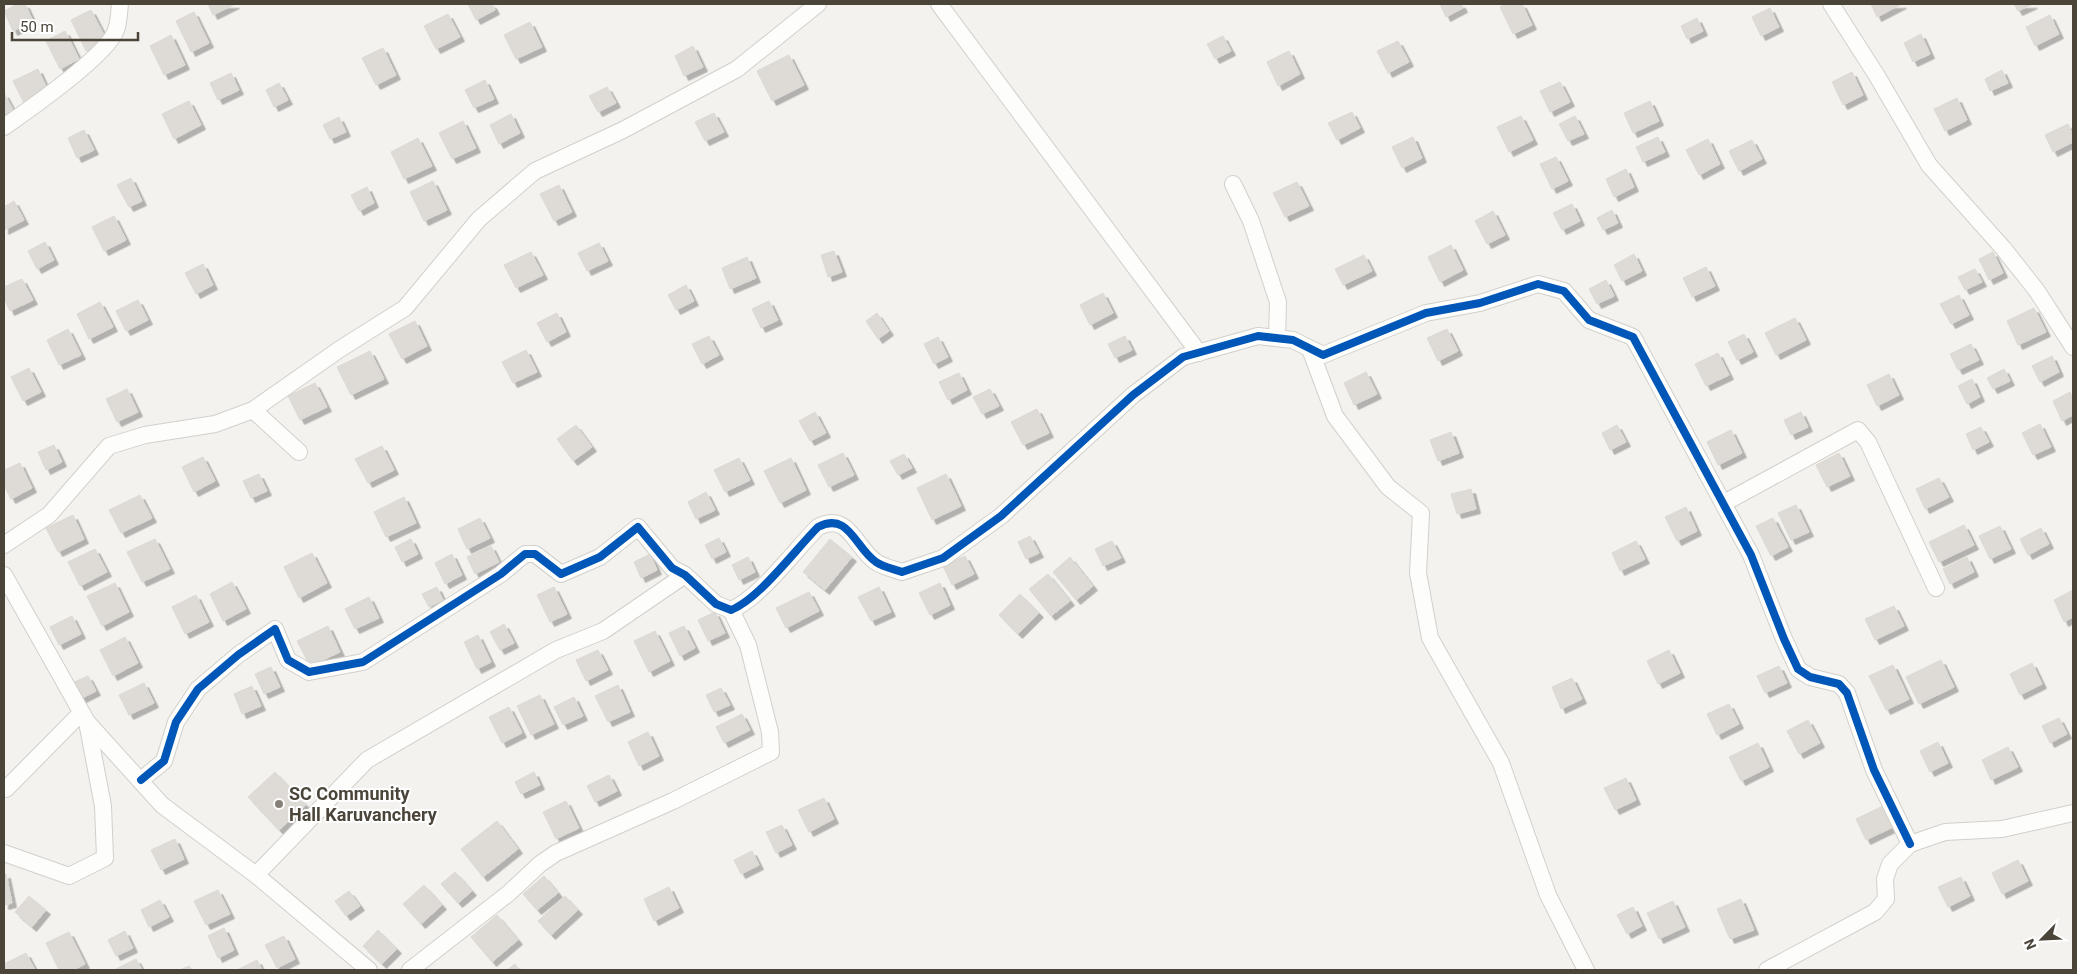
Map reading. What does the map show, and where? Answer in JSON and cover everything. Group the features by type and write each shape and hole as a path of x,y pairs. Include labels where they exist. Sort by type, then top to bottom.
{"street":[{"path":"4,127 34,106 104,50 116,31 120,4"},
{"path":"4,545 49,515 109,446 145,435 215,424 253,410 340,349 405,308 480,218 535,171 623,130 737,69 818,4"},
{"path":"939,4 1199,353"},
{"path":"1831,4 1877,76 1929,165 2003,248 2037,291 2073,347"},
{"path":"1233,184 1251,221 1278,302 1277,338"},
{"path":"141,780 164,761 176,722 198,689 238,655 276,629 288,660 309,672 363,662 500,574 525,554 535,554 561,574 600,557 638,527 672,568 685,575 716,604 731,610 740,607 773,577 818,527 827,522 842,524 875,562 902,572 943,558 1001,516 1132,395 1183,357 1258,336 1293,340 1323,355 1426,313 1480,303 1538,284 1564,291 1589,320 1633,337 1752,555 1784,639 1798,669 1810,677 1838,684 1847,693 1874,770 1910,844"},
{"path":"1310,349 1335,416 1388,488 1420,513 1418,573 1430,638 1501,762 1548,895 1586,970"},
{"path":"253,410 299,452"},
{"path":"1724,503 1858,430 1868,442 1936,588"},
{"path":"4,575 84,717 113,753 141,780 162,805 256,875 369,970"},
{"path":"256,875 367,760 556,650 603,631 685,575"},
{"path":"410,970 509,893 540,864 556,853 673,801 771,752 770,732 748,645 731,610"},
{"path":"6,788 84,717"},
{"path":"4,853 69,876 105,858 103,806 84,717"},
{"path":"1767,970 1875,912 1886,899 1885,878 1890,864 1910,844 1945,832 2002,829 2073,813"}],"building":[{"path":"18,4 25,4 33,21 13,31 4,11"},
{"path":"208,4 235,4 213,15"},
{"path":"468,4 492,4 495,10 476,20"},
{"path":"1440,4 1461,4 1463,8 1446,17"},
{"path":"1506,4 1522,4 1532,25 1513,34 1500,7"},
{"path":"1871,4 1902,4 1877,17"},
{"path":"2014,4 2033,4 2018,11"},
{"path":"1770,8 1779,27 1761,36 1752,17"},
{"path":"91,10 107,41 86,51 71,20"},
{"path":"194,12 209,43 191,52 176,21"},
{"path":"448,14 460,37 436,49 424,26"},
{"path":"2050,15 2059,34 2035,46 2026,27"},
{"path":"1697,18 1703,31 1687,39 1681,26"},
{"path":"530,22 542,47 516,59 504,35"},
{"path":"65,31 79,59 60,69 46,41"},
{"path":"1921,34 1930,54 1913,62 1904,43"},
{"path":"171,35 185,65 164,75 150,46"},
{"path":"1223,36 1231,51 1215,59 1207,44"},
{"path":"1398,41 1409,62 1388,73 1377,51"},
{"path":"693,46 703,67 684,76 675,56"},
{"path":"383,48 396,75 376,85 362,58"},
{"path":"1289,51 1300,74 1278,86 1267,62"},
{"path":"789,55 804,85 772,101 757,71"},
{"path":"38,69 48,91 24,103 13,81"},
{"path":"2002,70 2008,83 1990,91 1985,79"},
{"path":"1852,72 1863,95 1843,105 1832,82"},
{"path":"231,73 239,90 218,100 210,83"},
{"path":"485,80 494,99 474,108 465,90"},
{"path":"1560,82 1570,102 1550,112 1540,91"},
{"path":"279,83 288,100 274,107 266,90"},
{"path":"607,87 616,103 598,112 589,96"},
{"path":"4,93 14,112 4,117"},
{"path":"1957,98 1967,120 1945,131 1934,109"},
{"path":"189,101 201,125 174,139 162,114"},
{"path":"1650,101 1659,121 1633,133 1624,113"},
{"path":"1352,112 1360,128 1337,140 1328,123"},
{"path":"714,113 724,132 705,141 695,122"},
{"path":"511,114 520,133 499,144 490,125"},
{"path":"1521,116 1533,140 1509,152 1497,127"},
{"path":"1575,116 1584,134 1568,141 1559,124"},
{"path":"339,117 346,132 330,139 323,125"},
{"path":"463,121 476,148 452,159 439,133"},
{"path":"2068,124 2073,135 2073,142 2053,152 2045,135"},
{"path":"84,130 94,150 77,158 68,138"},
{"path":"1413,137 1422,158 1402,168 1392,147"},
{"path":"1658,137 1665,152 1643,162 1636,147"},
{"path":"418,138 432,166 404,179 391,152"},
{"path":"1708,139 1720,164 1699,175 1686,150"},
{"path":"1752,140 1762,159 1739,171 1729,151"},
{"path":"1556,157 1568,181 1552,189 1540,164"},
{"path":"1626,169 1634,187 1614,197 1606,179"},
{"path":"131,178 142,201 129,207 117,185"},
{"path":"433,181 447,210 424,221 410,192"},
{"path":"1297,182 1309,206 1285,217 1273,193"},
{"path":"559,185 572,212 554,221 540,194"},
{"path":"367,187 374,203 359,211 351,195"},
{"path":"14,201 24,220 4,230 4,207"},
{"path":"1572,204 1580,221 1562,230 1553,213"},
{"path":"1612,210 1618,223 1603,230 1597,218"},
{"path":"1493,211 1505,235 1487,244 1475,221"},
{"path":"114,216 126,240 104,251 92,227"},
{"path":"45,242 54,260 37,269 28,251"},
{"path":"599,243 608,261 587,271 578,253"},
{"path":"1451,245 1463,270 1440,282 1428,257"},
{"path":"834,251 842,272 828,277 821,255"},
{"path":"531,252 543,275 516,288 504,265"},
{"path":"1993,252 2003,273 1989,280 1979,259"},
{"path":"1634,254 1642,271 1622,281 1614,265"},
{"path":"1364,255 1372,271 1343,285 1335,269"},
{"path":"747,257 756,278 730,289 722,268"},
{"path":"203,264 213,285 196,294 185,273"},
{"path":"1706,267 1715,286 1692,297 1683,278"},
{"path":"1975,269 1982,282 1965,290 1958,277"},
{"path":"22,279 33,300 10,311 4,298 4,287"},
{"path":"1606,280 1614,296 1597,304 1589,289"},
{"path":"686,285 694,301 676,310 668,295"},
{"path":"1103,293 1113,313 1090,325 1080,305"},
{"path":"1959,295 1969,315 1951,324 1940,304"},
{"path":"138,300 148,320 126,331 116,311"},
{"path":"769,301 778,320 761,328 752,309"},
{"path":"100,302 113,327 89,339 77,314"},
{"path":"2034,308 2046,332 2018,345 2007,321"},
{"path":"557,313 566,332 547,342 537,323"},
{"path":"877,313 889,331 878,339 866,321"},
{"path":"1795,318 1806,340 1776,355 1765,333"},
{"path":"415,321 427,346 402,359 389,334"},
{"path":"68,329 81,355 59,365 47,340"},
{"path":"1447,329 1458,351 1438,361 1427,338"},
{"path":"1744,334 1753,352 1737,360 1728,342"},
{"path":"709,336 719,355 702,364 692,344"},
{"path":"1125,336 1132,350 1115,358 1108,344"},
{"path":"938,337 948,357 934,364 924,344"},
{"path":"1971,344 1979,360 1958,370 1950,354"},
{"path":"526,350 537,372 513,383 502,362"},
{"path":"370,351 384,379 351,395 337,367"},
{"path":"1718,353 1729,375 1706,386 1695,364"},
{"path":"2052,356 2059,372 2040,382 2032,366"},
{"path":"29,368 41,392 23,401 11,377"},
{"path":"2004,369 2010,381 1993,389 1987,378"},
{"path":"1366,372 1377,394 1354,405 1344,383"},
{"path":"959,373 967,390 948,400 939,382"},
{"path":"1889,374 1899,395 1877,406 1867,385"},
{"path":"1972,379 1980,397 1967,404 1958,386"},
{"path":"315,383 327,407 300,420 288,396"},
{"path":"127,389 138,412 117,422 106,399"},
{"path":"990,389 999,406 982,414 973,397"},
{"path":"2070,392 2073,399 2073,415 2062,421 2053,401"},
{"path":"1037,409 1049,433 1023,445 1011,422"},
{"path":"815,412 826,433 810,441 799,421"},
{"path":"1801,412 1808,427 1791,435 1784,420"},
{"path":"2040,424 2051,447 2033,455 2022,433"},
{"path":"576,425 592,447 573,461 557,439"},
{"path":"1617,425 1626,442 1610,450 1602,433"},
{"path":"1981,427 1989,442 1973,450 1966,434"},
{"path":"1731,430 1742,453 1718,465 1707,442"},
{"path":"1451,432 1459,453 1438,461 1430,440"},
{"path":"54,445 62,462 46,470 38,452"},
{"path":"382,446 394,470 368,483 355,459"},
{"path":"843,453 854,475 829,487 818,465"},
{"path":"1839,453 1850,476 1827,487 1816,465"},
{"path":"904,454 912,468 898,475 890,461"},
{"path":"203,457 215,481 194,492 182,467"},
{"path":"739,458 750,480 725,492 714,470"},
{"path":"791,458 806,490 780,503 764,471"},
{"path":"20,463 32,488 11,499 4,485 4,470"},
{"path":"259,474 267,491 251,498 243,481"},
{"path":"946,474 961,506 932,520 917,488"},
{"path":"1939,478 1949,497 1925,509 1916,489"},
{"path":"1471,489 1476,509 1457,514 1451,494"},
{"path":"706,492 715,510 696,519 688,502"},
{"path":"140,495 152,518 121,533 109,510"},
{"path":"404,497 416,523 386,537 374,512"},
{"path":"1796,505 1809,532 1791,540 1778,513"},
{"path":"1686,507 1697,531 1677,541 1665,517"},
{"path":"73,515 84,539 58,552 46,528"},
{"path":"480,518 490,538 467,549 458,529"},
{"path":"1773,518 1788,547 1771,556 1756,526"},
{"path":"1964,525 1974,545 1939,562 1929,542"},
{"path":"2000,526 2011,549 1990,559 1979,536"},
{"path":"2041,528 2049,544 2028,555 2020,539"},
{"path":"1030,536 1039,553 1026,559 1018,542"},
{"path":"719,538 726,552 712,559 705,545"},
{"path":"155,539 170,569 142,582 127,552"},
{"path":"411,539 418,554 402,562 395,547"},
{"path":"830,539 852,557 825,590 803,572"},
{"path":"1112,541 1121,558 1103,566 1095,549"},
{"path":"1636,541 1645,559 1620,571 1612,553"},
{"path":"491,546 499,562 475,574 467,557"},
{"path":"95,549 107,572 80,586 68,562"},
{"path":"312,553 327,583 299,598 284,567"},
{"path":"452,554 462,575 445,584 435,563"},
{"path":"650,554 657,570 641,578 634,562"},
{"path":"965,556 974,574 952,585 943,566"},
{"path":"748,557 755,572 739,580 732,565"},
{"path":"1070,557 1093,586 1076,600 1053,572"},
{"path":"1967,557 1974,572 1950,584 1943,569"},
{"path":"1048,574 1070,601 1051,616 1029,589"},
{"path":"232,582 246,609 223,621 210,594"},
{"path":"115,583 129,612 102,626 87,596"},
{"path":"940,583 950,605 930,615 919,593"},
{"path":"437,587 443,600 429,607 422,594"},
{"path":"554,587 567,614 550,622 537,595"},
{"path":"879,587 891,612 871,621 858,597"},
{"path":"2073,590 2073,617 2064,622 2054,600"},
{"path":"809,592 819,611 786,628 776,608"},
{"path":"1020,594 1039,613 1018,634 999,615"},
{"path":"196,595 209,622 185,634 172,607"},
{"path":"369,597 379,618 355,629 345,609"},
{"path":"1894,606 1904,626 1875,640 1865,619"},
{"path":"715,612 725,633 708,641 698,620"},
{"path":"72,616 81,634 59,645 50,627"},
{"path":"504,624 514,643 500,650 490,632"},
{"path":"328,626 340,652 310,666 297,641"},
{"path":"684,626 695,648 680,656 669,633"},
{"path":"655,631 670,661 649,672 634,641"},
{"path":"478,635 491,662 477,669 464,642"},
{"path":"125,637 138,663 113,676 100,650"},
{"path":"598,650 608,670 586,681 576,660"},
{"path":"1669,650 1680,673 1658,684 1647,661"},
{"path":"1941,660 1954,687 1919,704 1906,677"},
{"path":"2032,663 2042,684 2020,695 2010,674"},
{"path":"1893,665 1909,699 1886,710 1869,676"},
{"path":"1779,666 1787,683 1765,693 1757,676"},
{"path":"271,667 280,687 264,694 255,674"},
{"path":"88,676 96,691 80,699 72,683"},
{"path":"1572,678 1582,699 1561,709 1552,687"},
{"path":"144,683 154,703 129,715 119,695"},
{"path":"618,685 630,712 608,722 595,696"},
{"path":"252,686 261,706 242,714 234,694"},
{"path":"721,688 730,705 714,712 706,695"},
{"path":"540,695 554,724 531,735 517,706"},
{"path":"574,697 583,716 563,725 554,707"},
{"path":"1729,704 1739,724 1717,735 1707,714"},
{"path":"509,707 522,733 502,743 489,717"},
{"path":"742,714 750,730 724,743 716,727"},
{"path":"2059,718 2067,734 2050,743 2042,726"},
{"path":"1808,720 1820,743 1799,754 1787,731"},
{"path":"648,732 659,756 639,766 628,742"},
{"path":"1938,742 1948,763 1930,772 1920,751"},
{"path":"1758,743 1769,767 1741,781 1729,757"},
{"path":"2008,747 2018,767 1991,780 1982,760"},
{"path":"275,772 306,805 279,830 248,797"},
{"path":"534,772 540,785 521,794 515,782"},
{"path":"609,775 617,791 595,802 587,786"},
{"path":"1626,778 1636,800 1615,810 1604,788"},
{"path":"824,798 834,819 809,832 798,810"},
{"path":"566,801 579,828 556,839 543,812"},
{"path":"1883,806 1893,827 1866,840 1856,819"},
{"path":"497,821 518,849 483,877 461,849"},
{"path":"782,825 792,845 776,853 766,832"},
{"path":"175,839 184,859 161,870 151,850"},
{"path":"752,851 759,865 741,874 734,860"},
{"path":"2018,860 2028,881 2002,894 1992,873"},
{"path":"455,872 472,891 458,903 441,884"},
{"path":"4,874 6,874 12,903 4,905"},
{"path":"544,876 558,893 537,910 523,894"},
{"path":"1961,877 1970,896 1948,907 1938,887"},
{"path":"424,885 442,905 421,924 403,904"},
{"path":"669,887 679,908 654,921 644,899"},
{"path":"218,890 230,914 206,925 194,901"},
{"path":"349,891 360,906 346,916 335,901"},
{"path":"29,896 46,910 32,927 15,912"},
{"path":"565,896 578,910 551,935 538,921"},
{"path":"1741,899 1754,930 1730,939 1717,909"},
{"path":"160,900 169,917 149,927 141,910"},
{"path":"1673,901 1685,927 1659,939 1647,913"},
{"path":"1633,907 1642,926 1627,934 1617,915"},
{"path":"497,915 518,940 492,962 471,937"},
{"path":"224,928 234,950 218,958 208,936"},
{"path":"378,930 397,949 382,964 363,946"},
{"path":"125,931 133,948 116,956 108,940"},
{"path":"69,932 85,964 73,970 59,970 46,943"},
{"path":"284,936 295,959 277,968 265,945"},
{"path":"26,953 35,970 5,970 4,964"},
{"path":"136,959 142,970 116,970 116,969"},
{"path":"257,960 262,970 237,970"},
{"path":"515,964 519,970 507,970"},
{"path":"189,966 192,970 180,970"}],"cycle path":[{"path":"141,780 164,761 176,722 198,689 238,655 275,629 288,660 309,672 363,662 501,574 525,554 535,554 561,574 600,557 638,527 672,568 685,575 716,604 731,610 753,596 765,585 818,527 829,523 844,527 876,562 902,572 943,558 1001,516 1133,395 1183,357 1258,336 1293,340 1323,355 1426,313 1480,303 1538,284 1564,291 1589,320 1633,337 1751,555 1784,639 1798,669 1810,677 1839,684 1847,693 1874,770 1910,844"}],"place":[{"name":"SC Community Hall Karuvanchery","path":"279,804"}]}
